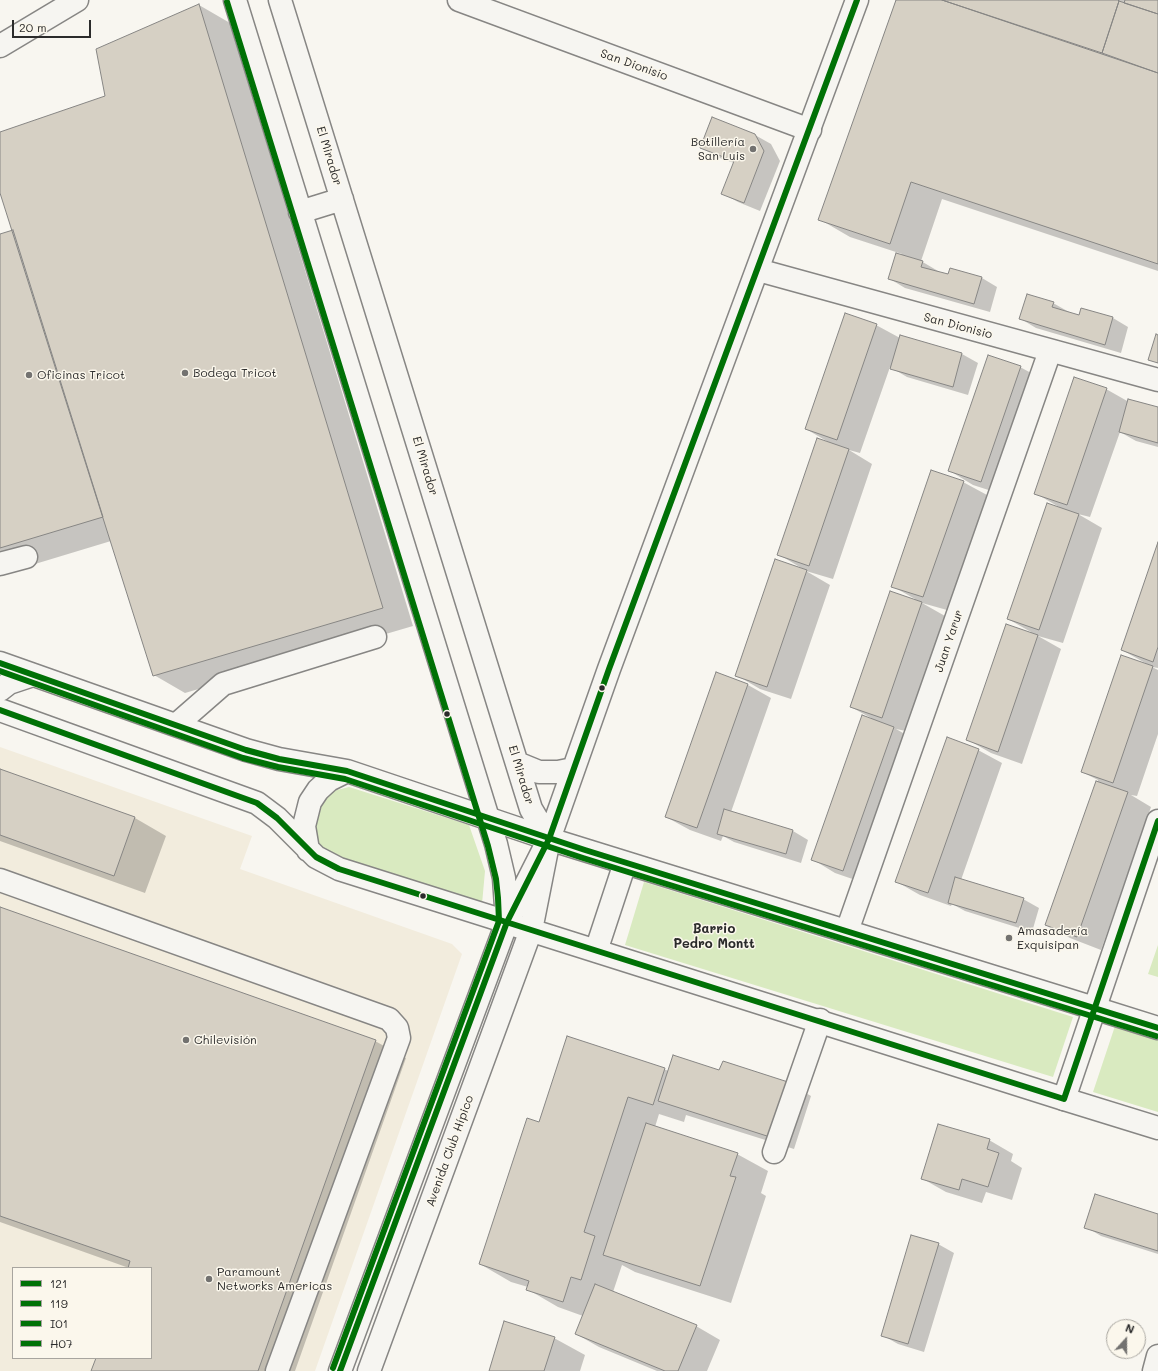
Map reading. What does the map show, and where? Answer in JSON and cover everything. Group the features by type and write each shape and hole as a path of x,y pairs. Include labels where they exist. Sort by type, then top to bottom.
{"main road":[{"path":"0,46 77,0"},
{"path":"235,0 488,818 504,878 507,922"},
{"name":"El Mirador","path":"280,0 531,809 549,839"},
{"name":"San Dionisio","path":"459,0 810,130"},
{"path":"531,930 549,839 573,769 857,0"},
{"path":"300,212 342,199"},
{"name":"San Dionisio","path":"758,270 1158,380"},
{"name":"Juan Yarur","path":"847,931 1050,351"},
{"path":"0,564 26,557"},
{"path":"176,725 223,684 375,637"},
{"path":"0,663 246,750 279,759 347,771 549,839 1158,1028"},
{"path":"0,690 9,684 33,675"},
{"path":"0,710 258,803 277,818 308,850 326,863 340,869 1158,1128"},
{"path":"517,763 540,772 558,772 573,769"},
{"path":"308,850 304,826 310,802 318,790 329,780 347,771"},
{"path":"1064,1099 1158,820"},
{"path":"340,1371 507,922 549,839"},
{"path":"596,951 625,863"},
{"path":"0,880 389,1019 397,1028 399,1038 277,1371"},
{"name":"Avenida Club Hípico","path":"370,1371 531,930"},
{"path":"774,1152 820,1020"},
{"path":"390,1240 414,1248"},
{"path":"1154,1371 1158,1356"}],"shaded area":[{"path":"0,747 252,836 240,869 452,944 462,954 315,1371 0,1371"}],"green space":[{"path":"349,787 469,825 485,871 482,904 324,853 316,839 312,826 320,806 333,791"},
{"path":"644,882 1073,1017 1053,1077 625,945"},
{"path":"1158,945 1158,977 1148,974"},
{"path":"1115,1026 1158,1039 1158,1112 1093,1092"}],"building":[{"path":"896,0 942,0 1158,73 1158,264 911,182 890,244 818,220"},
{"path":"942,0 1118,0 1119,1 1102,53"},
{"path":"1125,0 1158,0 1158,14 1124,3"},
{"path":"1119,1 1158,14 1158,73 1102,53"},
{"name":"Bodega Tricot","path":"199,4 383,608 153,676 0,193 0,132 105,96 96,49"},
{"path":"712,117 755,134 764,151 744,203 721,194 734,161 700,148"},
{"name":"Oficinas Tricot","path":"13,230 103,517 0,548 0,234"},
{"path":"896,253 923,261 921,267 948,274 950,268 982,277 974,304 888,279"},
{"path":"1027,294 1054,302 1052,307 1079,315 1081,308 1113,317 1105,345 1019,319"},
{"path":"845,313 877,324 837,440 805,429"},
{"path":"1156,334 1158,335 1158,363 1148,360"},
{"path":"900,335 962,353 953,387 890,369"},
{"path":"988,355 1021,366 981,482 948,471"},
{"path":"1074,377 1107,388 1067,505 1034,494"},
{"path":"1128,399 1158,407 1158,443 1119,432"},
{"path":"817,438 849,449 809,566 777,555"},
{"path":"931,470 964,481 923,597 891,587"},
{"path":"1047,503 1079,514 1039,630 1007,619"},
{"path":"1158,542 1158,647 1153,662 1121,650"},
{"path":"775,559 807,570 767,687 735,676"},
{"path":"890,591 922,602 882,718 850,707"},
{"path":"1006,624 1038,635 998,752 966,740"},
{"path":"1121,655 1153,666 1113,783 1081,772"},
{"path":"716,672 748,684 697,828 665,817"},
{"path":"862,715 894,727 843,871 811,860"},
{"path":"947,737 979,749 928,893 895,882"},
{"path":"0,769 135,817 114,876 0,835"},
{"path":"1096,781 1128,792 1077,937 1045,925"},
{"path":"724,809 793,830 786,854 717,834"},
{"path":"955,877 1024,898 1016,923 948,903"},
{"path":"0,907 376,1040 258,1371 91,1371 96,1359 152,1359 152,1267 128,1267 130,1261 0,1216"},
{"path":"567,1036 665,1068 653,1105 628,1097 584,1232 595,1236 581,1280 571,1277 563,1302 526,1290 529,1281 479,1264 527,1118 539,1122"},
{"path":"673,1055 719,1070 723,1061 788,1082 770,1137 658,1101"},
{"path":"646,1123 738,1153 730,1176 736,1177 700,1286 603,1255"},
{"path":"938,1124 990,1139 987,1149 999,1153 988,1187 962,1179 959,1190 921,1179"},
{"path":"1095,1194 1158,1214 1158,1251 1084,1228"},
{"path":"911,1235 939,1243 908,1344 881,1336"},
{"path":"595,1284 697,1325 678,1371 665,1371 575,1334"},
{"path":"504,1321 555,1337 544,1371 489,1371"}],"transit line":[{"name":"121","path":"340,1371 507,922 549,839 609,669 857,0"},
{"name":"119","path":"227,2 488,846 496,879 498,898 499,921 333,1368"},
{"name":"I01","path":"0,663 246,750 279,759 347,771 585,850 1158,1028"},
{"name":"H07","path":"0,671 243,758 278,767 345,779 583,858 1156,1036"},
{"name":"121","path":"0,710 257,803 277,818 316,857 339,869 1064,1099 1158,821"}],"place":[{"name":"Botillería San Luis","path":"753,149"},
{"name":"Bodega Tricot","path":"185,373"},
{"name":"Oficinas Tricot","path":"29,375"},
{"name":"Amasadería Exquisipan","path":"1009,938"},
{"name":"Chilevisión","path":"186,1040"},
{"name":"Paramount Networks Americas","path":"209,1279"}],"district":[{"name":"Barrio Pedro Montt","path":"714,936"}]}
